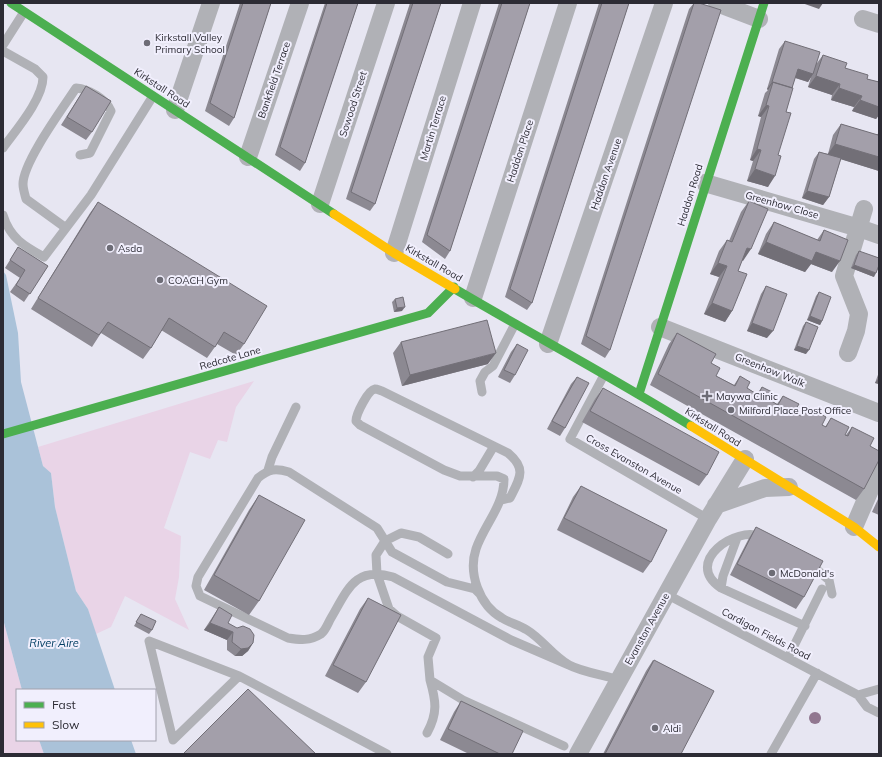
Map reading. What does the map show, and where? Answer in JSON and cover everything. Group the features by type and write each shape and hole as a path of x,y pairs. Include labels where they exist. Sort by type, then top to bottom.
{"main road":[{"name":"Kirkstall Road","path":"11,3 394,252 548,344 639,394 854,527 879,547"},
{"name":"Haddon Road","path":"639,394 705,183 762,11"},
{"name":"Redcote Lane","path":"3,434 428,313 454,287"},
{"name":"Kirkstall Road","path":"854,527 879,537"}],"street":[{"path":"175,110 211,3"},
{"name":"Bankfield Terrace","path":"248,158 300,3"},
{"name":"Sowood Street","path":"320,204 386,3"},
{"name":"Martin Terrace","path":"394,252 472,3"},
{"name":"Haddon Place","path":"473,298 568,3"},
{"name":"Haddon Avenue","path":"548,344 664,3"},
{"path":"717,3 762,11"},
{"name":"Greenhow Close","path":"705,183 879,235"},
{"path":"848,353 856,331 859,314 844,276 864,209"},
{"name":"Greenhow Walk","path":"660,326 879,413"},
{"name":"Evanston Avenue","path":"571,750 619,680 712,512 745,459"},
{"path":"854,527 879,469"},
{"path":"712,512 764,488 789,487"}],"lane":[{"path":"3,45 24,12"},
{"path":"3,52 35,69 43,77 43,84 29,110 3,148"},
{"path":"66,228 26,199 23,184 26,171 35,153 76,88 84,89 108,104 111,112 90,153 80,155"},
{"path":"3,215 13,236 23,245 44,257 91,195 153,96"},
{"path":"482,392 480,381 485,372 494,366 515,324"},
{"name":"Cross Evanston Avenue","path":"604,375 570,439 712,512"},
{"path":"480,594 475,582 473,567 476,549 501,500 504,479 497,476 460,476 444,470 360,425 356,421 356,416 370,392 375,389 382,390 508,453 516,460 520,467 520,475 510,498 501,500"},
{"path":"268,470 272,457 296,407"},
{"path":"472,477 479,471 494,446"},
{"path":"569,665 527,630 501,618 489,607 475,589 447,582 392,552 377,528 290,472 277,469 268,470 258,478 198,577 196,586 200,596 288,638 302,640 311,639 323,633 353,583 366,574 393,577 511,640 569,665 619,680"},
{"path":"427,733 434,719 435,710 435,696 430,680 428,657 436,638 398,616 389,609 376,574 376,555 385,541 401,534 419,537 448,554"},
{"path":"770,542 757,535 747,534 721,545 712,553 708,560 708,573 712,582 721,588 805,626"},
{"path":"721,588 723,576 737,538"},
{"path":"802,558 809,562 829,580 832,594"},
{"path":"788,658 822,589"},
{"name":"Cardigan Fields Road","path":"666,594 817,673 771,754"},
{"path":"238,676 173,740 150,641 238,676 387,754"},
{"path":"817,673 858,695 867,707 879,713"},
{"path":"430,680 463,700 571,750"},
{"path":"858,695 879,689"}],"shaded area":[{"path":"254,381 236,407 227,442 218,440 210,459 190,452 164,528 181,536 179,577 175,599 189,630 125,596 111,627 96,634 88,609 76,591 55,507 51,473 43,466 38,447"},
{"path":"3,619 22,689 16,689 16,741 39,741 44,754 3,754"}],"water":[{"name":"River Aire","path":"3,271 6,275 18,333 21,382 43,466 51,473 55,507 76,591 88,609 115,689 22,689 3,619"},
{"path":"39,741 131,741 136,754 44,754"}],"building":[{"path":"243,3 271,3 234,118 210,103"},
{"path":"327,3 358,3 305,163 280,147"},
{"path":"413,3 441,3 375,204 351,192"},
{"path":"502,3 530,3 450,251 427,235"},
{"path":"602,3 629,3 532,303 510,289"},
{"path":"694,3 699,3 721,10 610,350 586,336"},
{"path":"785,41 820,52 813,74 798,69 792,88 772,82"},
{"path":"823,55 847,63 845,68 868,75 867,79 879,82 879,107 860,100 862,96 839,88 840,84 816,76"},
{"path":"773,82 793,88 786,112 791,113 778,155 781,156 775,176 755,169 761,150 757,149 769,106 766,105"},
{"path":"86,86 111,101 92,132 67,117"},
{"path":"841,124 878,135 879,132 879,157 835,144"},
{"path":"819,152 841,158 829,197 807,191"},
{"path":"749,201 768,209 751,249 747,248 738,271 747,274 732,311 712,303 727,266 718,263 727,240 732,242"},
{"path":"98,202 267,306 244,344 224,332 215,347 169,318 151,348 108,322 99,335 38,298"},
{"path":"774,222 820,241 824,230 848,240 840,261 816,252 812,261 766,242"},
{"path":"18,247 48,266 30,294 16,285 25,270 10,260"},
{"path":"859,251 879,258 879,265 876,273 854,265"},
{"path":"766,286 787,294 773,331 752,323"},
{"path":"819,292 831,297 822,321 810,316"},
{"path":"403,297 405,307 397,308 395,299"},
{"path":"487,320 496,353 410,375 401,342"},
{"path":"806,322 818,327 809,350 797,346"},
{"path":"677,333 716,354 711,363 720,368 716,376 735,386 740,376 750,382 747,388 758,395 762,387 772,392 768,399 778,405 783,396 799,404 794,412 801,416 806,406 826,417 822,425 826,427 831,418 849,427 845,435 848,436 852,427 874,438 870,446 879,451 879,460 864,489 658,374"},
{"path":"517,344 528,350 515,375 504,370"},
{"path":"577,377 589,383 565,428 552,421"},
{"path":"603,388 719,452 707,475 590,411"},
{"path":"581,486 667,530 651,562 564,518"},
{"path":"259,495 305,520 259,601 214,575"},
{"name":"McDonald's","path":"756,527 823,561 804,597 737,564"},
{"path":"368,598 401,615 366,682 333,665"},
{"path":"219,607 232,615 228,623 237,628 243,626 250,629 254,635 253,643 248,648 241,649 232,642 233,632 210,623"},
{"path":"141,614 156,621 152,630 136,622"},
{"name":"Aldi","path":"654,660 714,691 681,754 605,754"},
{"path":"248,689 316,754 183,754"},
{"path":"461,701 523,731 512,754 500,754 448,729"}],"traffic: fast":[{"path":"11,3 334,214"},
{"path":"639,394 764,3"},
{"path":"3,434 428,313 454,287"},
{"path":"455,289 691,426"}],"traffic: slow":[{"path":"334,214 394,253 455,289"},
{"path":"691,426 854,527 879,547"}],"place":[{"name":"Kirkstall Valley Primary School","path":"147,43"},
{"name":"Asda","path":"110,248"},
{"name":"COACH Gym","path":"160,280"},
{"name":"Maywa Clinic","path":"707,396"},
{"name":"Milford Place Post Office","path":"731,410"},
{"name":"McDonald's","path":"772,573"},
{"name":"Aldi","path":"655,728"}]}
